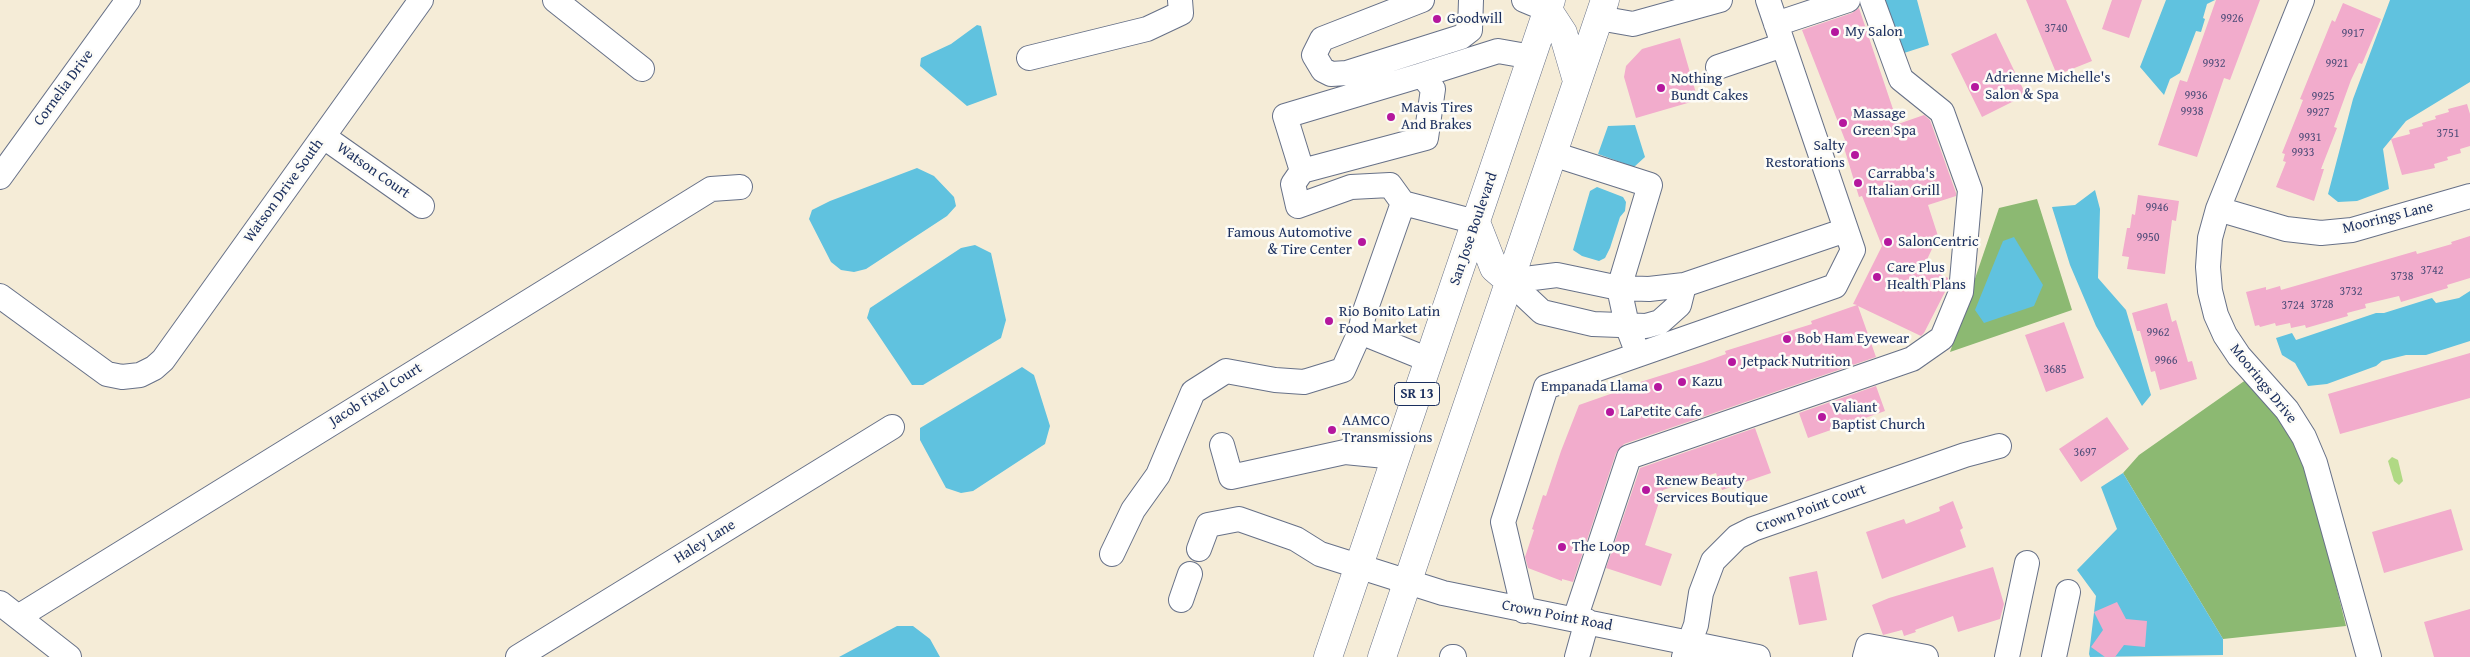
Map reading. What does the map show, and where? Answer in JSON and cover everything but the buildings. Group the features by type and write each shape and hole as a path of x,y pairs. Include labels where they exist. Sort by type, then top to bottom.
{"main road":[{"path":"1541,3 1563,33 1577,80"},
{"name":"San Jose Boulevard","path":"1328,657 1532,57 1541,3"},
{"path":"1382,657 1553,154 1577,80 1596,6"},
{"path":"1476,222 1494,268 1509,282"}],"street":[{"name":"Cornelia Drive","path":"0,177 128,0"},
{"name":"Watson Drive South","path":"0,296 107,374 122,377 140,375 154,368 163,360 421,0"},
{"path":"555,0 642,69"},
{"path":"1029,58 1147,29 1181,13 1180,0"},
{"path":"1422,0 1322,39 1314,55 1323,70 1331,74 1347,73 1461,37 1470,30 1471,0"},
{"path":"1596,6 1633,24 1720,0"},
{"path":"1524,611 1503,522 1546,387 1835,286 1853,250 1768,0"},
{"path":"1718,66 1848,0"},
{"path":"1583,655 1581,620 1629,457 1912,359 1942,338 1961,292 1970,190 1942,112 1901,79 1872,0"},
{"name":"Moorings Drive","path":"2302,0 2218,209 2210,238 2208,267 2210,291 2216,315 2225,335 2239,356 2287,410 2304,437 2315,463 2369,657"},
{"path":"1302,171 1285,116 1498,51 1532,57"},
{"path":"1422,75 1433,89 1426,138 1302,171 1293,184 1298,206 1350,187 1390,185 1403,203 1476,222"},
{"name":"Watson Court","path":"324,136 422,206"},
{"path":"1553,154 1650,185 1619,288 1627,325 1638,354"},
{"name":"Jacob Fixel Court","path":"9,610 711,189 740,187"},
{"name":"Moorings Lane","path":"2218,209 2286,229 2321,233 2352,230 2470,196"},
{"path":"1112,554 1132,510 1158,475 1193,392 1226,371 1275,380 1304,382 1343,370 1360,332 1364,314 1403,203"},
{"path":"1509,282 1557,275 1619,288 1649,289 1684,285 1846,230"},
{"path":"1509,282 1542,312 1593,324 1646,326 1660,322 1679,305 1684,285"},
{"path":"1360,332 1429,360"},
{"name":"Haley Lane","path":"518,657 892,426"},
{"path":"1222,445 1231,477 1344,452 1396,457"},
{"name":"Crown Point Court","path":"1686,650 1696,625 1701,593 1713,561 1737,537 1754,529 1956,458 1999,446"},
{"name":"Crown Point Road","path":"1199,549 1208,525 1239,519 1296,539 1320,554 1443,593 1524,611 1581,620 1686,650 1758,657"},
{"path":"2007,657 2027,564"},
{"path":"1181,600 1190,574"},
{"path":"2054,657 2068,592"},
{"path":"9,610 68,657"},
{"path":"1865,657 1868,646 1926,657"}],"green space":[{"path":"2037,199 2072,310 1950,352 1999,208"},
{"path":"2250,377 2288,425 2312,488 2346,626 2223,639 2123,473 2139,455"},
{"path":"2392,457 2398,460 2403,481 2399,485 2394,481 2388,461"}],"water":[{"path":"1884,0 1917,0 1929,45 1904,53"},
{"path":"2166,0 2215,0 2207,4 2201,32 2196,31 2180,73 2170,79 2164,95 2140,67"},
{"path":"2390,0 2470,0 2470,82 2406,121 2383,149 2389,189 2357,201 2338,202 2328,194 2353,99"},
{"path":"977,25 981,26 997,95 967,106 920,66 921,58 951,44"},
{"path":"1635,125 1645,157 1634,167 1598,154 1608,126"},
{"path":"917,168 934,176 954,197 956,206 947,216 866,269 854,272 841,270 831,262 809,219 812,210 830,201"},
{"path":"1597,187 1623,197 1626,202 1625,211 1620,217 1610,248 1605,258 1599,261 1582,256 1573,250 1590,191"},
{"path":"2095,190 2100,209 2098,278 2126,310 2151,395 2142,406 2096,326 2070,265 2052,207 2075,205"},
{"path":"2014,237 2043,285 2034,306 1984,323 1975,310 2003,241"},
{"path":"975,245 991,253 1006,320 1001,338 923,385 912,385 867,318 870,308 961,248"},
{"path":"2470,291 2470,341 2426,355 2406,355 2382,361 2376,366 2327,384 2308,386 2295,363 2282,355 2276,338 2292,333 2296,340 2376,313 2384,313 2432,298 2436,303 2459,298"},
{"path":"1022,367 1034,375 1050,426 1045,444 973,491 961,493 946,488 920,440 920,428"},
{"path":"2123,473 2223,639 2223,655 2090,657 2096,596 2077,570 2117,529 2101,487"},
{"path":"897,626 913,626 930,639 940,657 839,657"}],"place":[{"name":"Goodwill","path":"1437,19"},
{"name":"My Salon","path":"1835,32"},
{"name":"Adrienne Michelle's Salon & Spa","path":"1975,87"},
{"name":"Nothing Bundt Cakes","path":"1661,88"},
{"name":"Mavis Tires And Brakes","path":"1391,117"},
{"name":"Massage Green Spa","path":"1843,123"},
{"name":"Salty Restorations","path":"1855,155"},
{"name":"Carrabba's Italian Grill","path":"1858,183"},
{"name":"Famous Automotive & Tire Center","path":"1362,242"},
{"name":"SalonCentric","path":"1888,242"},
{"name":"Care Plus Health Plans","path":"1877,277"},
{"name":"Rio Bonito Latin Food Market","path":"1329,321"},
{"name":"Bob Ham Eyewear","path":"1787,339"},
{"name":"Jetpack Nutrition","path":"1732,362"},
{"name":"Kazu","path":"1682,382"},
{"name":"Empanada Llama","path":"1658,387"},
{"name":"LaPetite Cafe","path":"1610,412"},
{"name":"Valiant Baptist Church","path":"1822,417"},
{"name":"AAMCO Transmissions","path":"1332,430"},
{"name":"Renew Beauty Services Boutique","path":"1646,490"},
{"name":"The Loop","path":"1562,547"}]}
